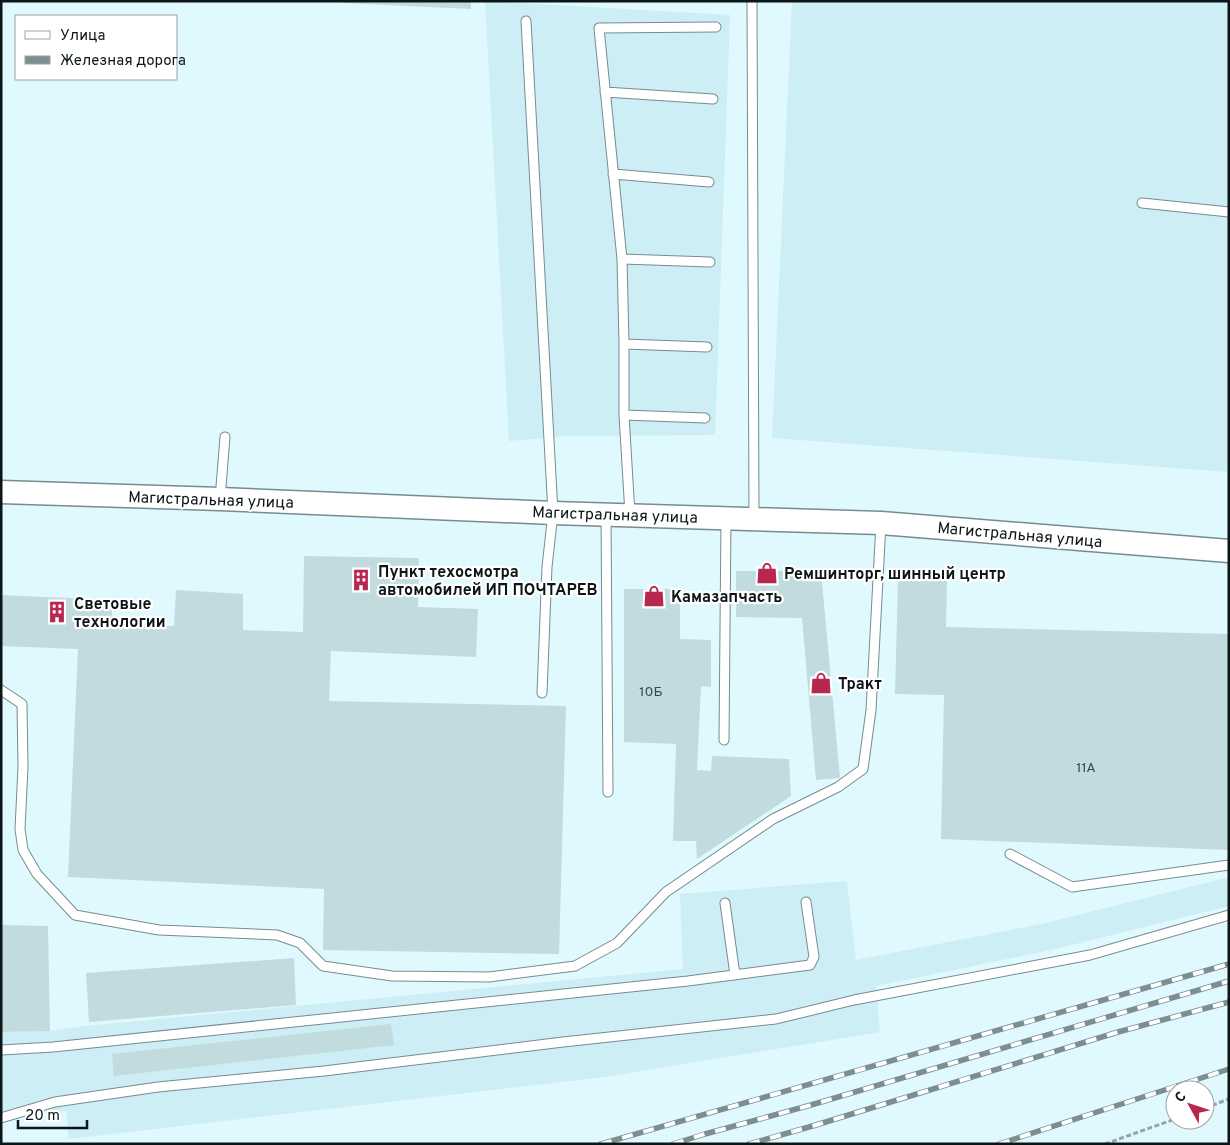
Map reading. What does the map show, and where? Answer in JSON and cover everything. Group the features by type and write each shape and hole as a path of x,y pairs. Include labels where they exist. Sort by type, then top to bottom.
{"street":[{"name":"Магистральная улица","path":"1,492 553,513 881,523 1229,551"}],"lane":[{"path":"752,1 754,519"},
{"path":"526,21 553,513 547,567 542,693"},
{"path":"630,515 624,415 622,259 599,28 716,27"},
{"path":"605,92 713,99"},
{"path":"613,174 709,182"},
{"path":"1142,203 1229,212"},
{"path":"622,259 710,262"},
{"path":"624,344 707,346"},
{"path":"624,415 705,418"},
{"path":"220,499 225,437"},
{"path":"606,514 608,792"},
{"path":"724,740 726,518"},
{"path":"1,690 22,704 23,767 20,829 22,850 37,874 75,915 158,930 277,935 300,943 323,966 392,976 489,977 575,966 617,943 666,892 773,819 838,786 863,768 871,710 881,523"},
{"path":"1010,854 1072,887 1229,865"},
{"path":"1,1050 52,1047 688,981 810,965 814,957 806,902"},
{"path":"725,903 735,975"},
{"path":"1,1118 55,1102 158,1087 324,1071 776,1019 854,1000 1090,955 1229,916"}],"path":[{"path":"1215,1104 1229,1099"},
{"path":"1105,1144 1165,1123"}],"shaded area":[{"path":"485,1 730,15 715,435 567,436 509,441"},
{"path":"792,1 1229,1 1229,472 772,438"},
{"path":"1229,877 1229,906 1051,950 876,986 880,1032 604,1077 69,1139 66,1111 1,1115 1,1032 50,1031 85,1026 683,969 680,894 847,881 856,960 1046,923"}],"building":[{"path":"343,1 471,1 471,9 343,3"},
{"path":"304,556 419,558 418,607 478,609 476,657 331,651 329,701 566,706 559,954 323,950 324,889 68,877 78,649 1,646 1,595 113,600 111,624 174,626 176,590 243,594 243,630 303,632"},
{"path":"736,571 821,571 840,778 816,780 802,618 736,617"},
{"path":"898,579 947,580 946,627 1229,634 1229,850 941,839 944,695 895,694"},
{"path":"624,589 680,589 680,639 711,640 711,687 701,686 697,770 711,771 712,756 789,759 791,796 697,859 696,841 673,841 676,744 624,742"},
{"path":"1,925 48,926 50,1031 1,1032"},
{"path":"294,958 296,1005 89,1022 86,973"},
{"path":"391,1024 394,1045 114,1076 112,1054"}],"railway":[{"path":"601,1144 1229,964"},
{"path":"673,1144 1229,981"},
{"path":"749,1144 1118,1032 1229,1002"},
{"path":"999,1144 1229,1069"}],"place":[{"name":"Ремшинторг, шинный центр","path":"767,573"},
{"name":"Пункт техосмотра автомобилей ИП ПОЧТАРЕВ","path":"361,580"},
{"name":"Камазапчасть","path":"654,596"},
{"name":"Световые технологии","path":"57,612"},
{"name":"Тракт","path":"821,683"}]}
